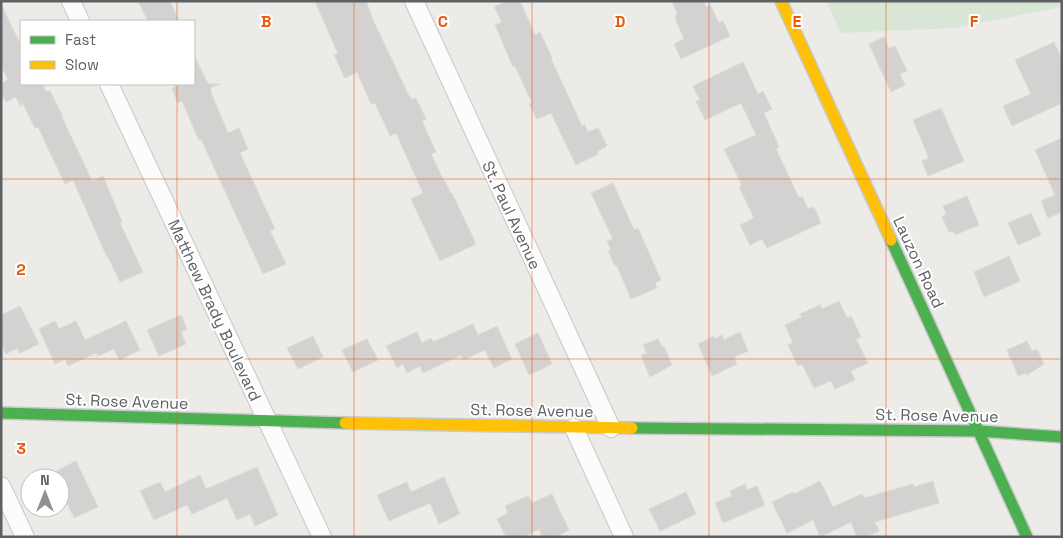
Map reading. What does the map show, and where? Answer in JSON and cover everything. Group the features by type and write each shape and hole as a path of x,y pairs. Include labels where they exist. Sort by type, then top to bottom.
{"street":[{"path":"71,1 80,20"},
{"name":"St. Paul Avenue","path":"414,1 611,428"},
{"name":"Lauzon Road","path":"781,1 1028,537"},
{"name":"Matthew Brady Boulevard","path":"109,85 322,537"},
{"name":"St. Rose Avenue","path":"1,413 574,428 978,431 1062,437"},
{"path":"574,428 624,537"},
{"path":"1,486 25,537"}],"green space":[{"path":"826,1 1062,1 1062,7 954,28 841,33"}],"building":[{"path":"138,1 170,1 179,20 148,20"},
{"path":"315,1 366,1 410,98 412,100 416,98 426,119 422,121 436,152 431,154 476,244 440,261 411,199 423,193 396,133 390,136 375,103 371,104 357,72 345,78 334,55 338,54"},
{"path":"507,1 520,1 535,35 540,32 582,126 584,124 588,132 598,128 607,146 597,152 598,154 576,165 551,113 537,119 529,104 532,103 515,66 513,67 495,25 502,22 494,7"},
{"path":"672,1 703,1 706,7 710,5 719,23 723,21 730,36 681,59 674,44 684,39 675,18 677,13"},
{"path":"1,4 20,44 20,85 42,85 46,92 50,91 92,181 103,176 122,222 120,223 143,272 120,282 73,180 65,184 38,127 35,128 21,100 21,107 16,97 6,102 1,94 1,84 8,80 1,66"},
{"path":"884,37 889,49 895,46 907,71 900,74 905,85 891,92 869,44"},
{"path":"1054,42 1062,59 1062,103 1012,126 1003,106 1031,94 1015,60"},
{"path":"195,57 208,84 220,84 210,88 212,95 228,133 239,128 248,149 240,153 275,229 270,231 286,264 263,274 201,139 199,140 182,101 178,103 172,88 195,85"},
{"path":"743,62 758,94 763,91 772,109 764,113 779,147 776,149 799,198 802,196 808,209 814,207 821,223 767,248 762,239 750,245 740,225 754,218 739,187 742,185 724,149 756,135 741,103 705,120 696,101 700,100 693,86"},
{"path":"941,108 964,161 928,176 922,161 929,158 913,120"},
{"path":"1062,138 1062,212 1048,218 1041,201 1055,195 1035,150"},
{"path":"613,183 634,230 638,228 661,280 655,283 657,288 631,299 617,266 615,266 608,251 611,250 607,241 613,239 591,193"},
{"path":"967,196 979,225 955,235 953,231 949,232 942,217 946,214 943,206"},
{"path":"1031,213 1041,235 1018,245 1008,223"},
{"path":"1009,256 1020,281 984,297 974,272"},
{"path":"839,301 847,318 851,316 861,337 856,339 868,363 851,371 855,380 835,389 831,381 814,388 802,364 798,366 788,345 793,343 785,325 802,317 800,314 820,305 822,309"},
{"path":"20,306 39,344 20,353 17,348 6,354 1,343 1,315"},
{"path":"181,315 187,329 181,332 186,344 159,356 147,330"},
{"path":"55,321 59,329 76,321 85,340 126,321 140,350 119,360 114,349 98,356 96,353 68,366 65,359 55,364 39,329"},
{"path":"473,324 478,335 497,326 512,359 494,368 485,350 463,360 461,355 423,373 420,366 407,373 403,364 397,368 386,346 417,332 422,343 431,338 433,342"},
{"path":"740,332 748,351 734,357 737,364 712,376 698,344 714,336 715,339 722,335 724,340"},
{"path":"538,333 552,364 529,375 515,344"},
{"path":"313,336 323,357 298,369 287,348"},
{"path":"367,339 378,360 353,372 342,350"},
{"path":"658,339 662,347 664,346 672,365 650,377 641,355 647,353 643,345"},
{"path":"1027,341 1032,351 1037,349 1044,364 1027,375 1026,373 1018,376 1007,350"},
{"path":"76,461 98,507 74,518 70,509 70,468 63,468"},
{"path":"257,467 278,515 255,526 250,514 237,520 227,498 192,514 187,505 154,520 140,491 160,482 165,492 200,475 206,489"},
{"path":"444,477 460,514 439,524 430,503 389,521 377,495 407,482 411,492"},
{"path":"820,481 833,507 862,494 864,498 913,484 914,487 933,481 939,503 875,522 879,531 866,537 857,537 851,522 820,537 813,520 787,533 772,502"},
{"path":"745,484 747,490 757,486 765,505 723,523 715,503 732,496 730,491"},
{"path":"686,492 696,514 660,531 649,509"},
{"path":"552,494 569,530 556,537 542,537 539,529 523,537 506,537 497,519 508,513 505,506 528,496 532,503"}],"traffic: fast":[{"path":"891,240 1027,537"},
{"path":"1,413 345,423"},
{"path":"632,428 979,431 1062,437"}],"traffic: slow":[{"path":"781,1 891,240"},
{"path":"345,423 632,428"}]}
